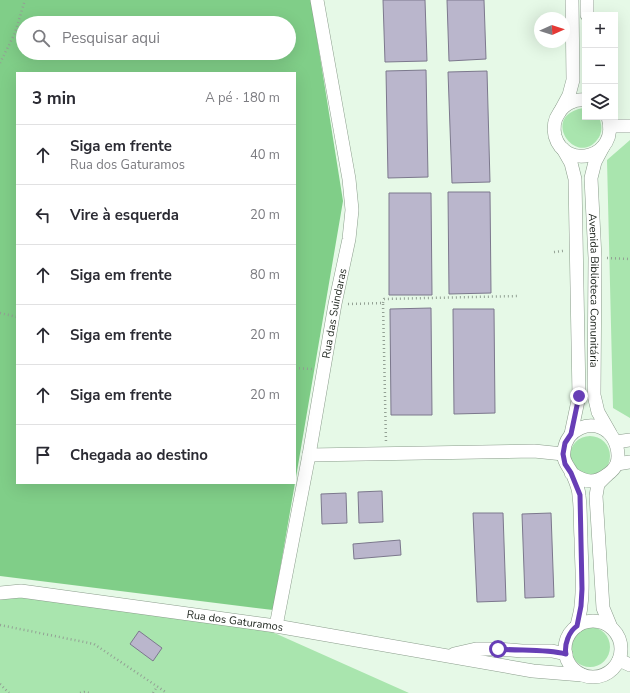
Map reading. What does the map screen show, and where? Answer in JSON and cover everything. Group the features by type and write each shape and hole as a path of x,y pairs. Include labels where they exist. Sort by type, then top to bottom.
{"street":[{"name":"Rua das Suindaras","path":"276,626 309,455 335,304 349,239 352,210 349,179 317,0"},
{"path":"561,109 569,95 573,80 572,0"},
{"path":"587,0 587,12"},
{"path":"561,109 570,102 582,100"},
{"name":"Avenida Biblioteca Comunitária","path":"561,109 555,119 554,130 557,140 571,163 575,179 579,396 571,434"},
{"path":"609,122 630,126"},
{"name":"Avenida Biblioteca Comunitária","path":"609,122 609,138 595,162 592,178 595,258 594,395 598,412 613,438"},
{"path":"563,149 573,155 584,156 594,154 603,147"},
{"path":"577,626 581,606 582,589 580,495 571,473 565,464 563,454 565,443 571,434 580,428 590,426 601,427 613,438 618,453 619,466"},
{"path":"613,438 630,440"},
{"path":"309,455 534,451 563,454"},
{"path":"571,473 580,479 591,481 601,478 619,466"},
{"path":"610,626 603,608 596,496 598,484 619,466"},
{"name":"Rua dos Gaturamos","path":"0,593 21,591 276,626 533,671 582,675"},
{"path":"594,620 604,622 610,626 620,638 625,663 604,675 593,677 582,675 573,668 567,659 566,654 565,648 573,628 583,622 594,620"},
{"name":"Rua dos Gaturamos","path":"448,655 476,649 552,651 566,654"}],"path":[{"path":"20,16 25,0"},
{"path":"0,64 16,30"},
{"path":"554,252 563,251"},
{"path":"595,258 630,259"},
{"path":"386,454 384,299 519,296"},
{"path":"335,304 383,303"},
{"path":"0,313 16,317"},
{"path":"0,625 94,644 167,693"},
{"path":"0,684 9,693"},
{"path":"152,693 157,687"},
{"path":"80,693 90,693"}],"green space":[{"path":"0,0 311,0 343,201 296,477 296,72 16,72 16,484 295,484 273,610 0,576"},
{"path":"582,108 582,120 600,120 600,135 589,147 580,148 572,144 566,137 563,129 564,120 570,113"},
{"path":"630,140 630,418 613,408 607,160"},
{"path":"590,436 604,442 610,456 604,470 590,476 576,470 570,456 576,442"},
{"path":"0,589 270,631 409,693 0,693"},
{"path":"590,627 604,633 610,647 604,661 590,667 576,661 570,647 576,633"}],"building":[{"path":"383,0 425,0 427,61 385,62"},
{"path":"447,0 484,0 486,59 449,61"},
{"path":"426,70 428,177 388,178 386,71"},
{"path":"487,71 490,182 452,183 448,72"},
{"path":"448,192 490,192 491,293 449,294"},
{"path":"389,193 431,193 432,295 389,295"},
{"path":"431,308 432,415 391,415 390,309"},
{"path":"453,309 494,309 495,413 454,414"},
{"path":"382,491 383,522 359,523 358,492"},
{"path":"346,493 347,523 322,524 321,494"},
{"path":"473,513 503,513 506,601 477,602"},
{"path":"551,513 554,597 525,598 522,514"},
{"path":"400,540 401,555 354,559 353,544"},
{"path":"139,631 162,648 153,661 130,644"}],"route":[{"path":"498,649 552,651 566,654 565,648 568,638 573,628 577,626 581,606 582,589 580,495 571,473 565,464 563,454 565,443 571,434 579,396"}]}
